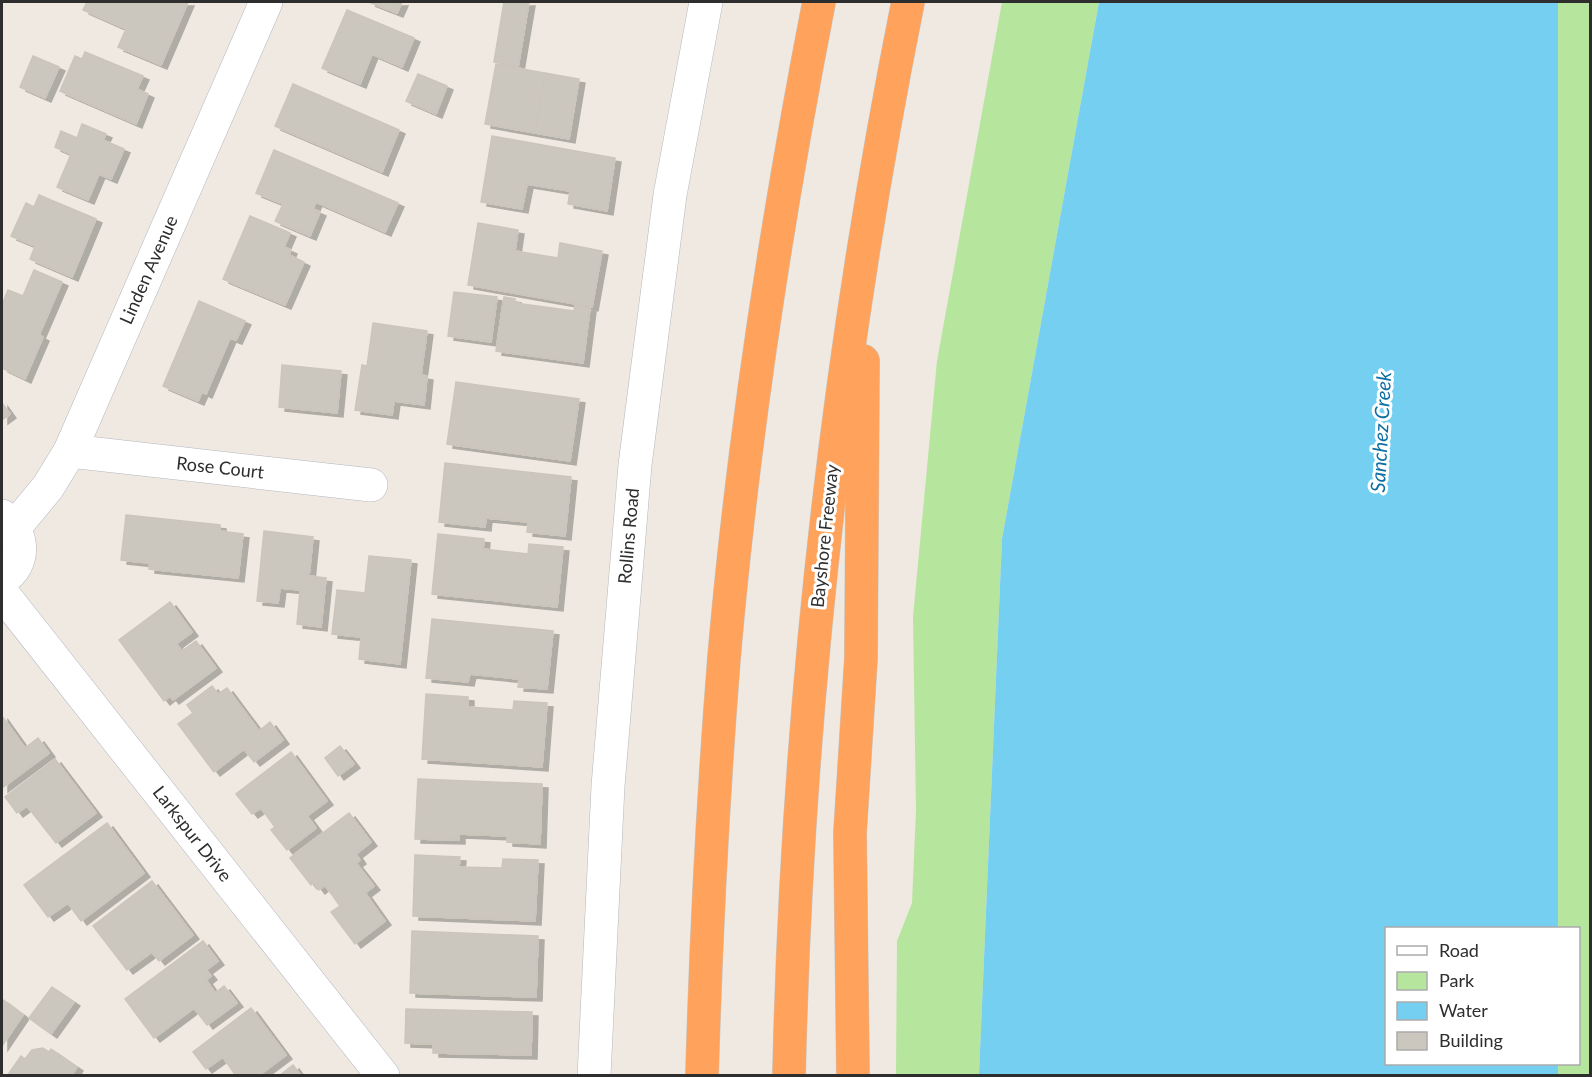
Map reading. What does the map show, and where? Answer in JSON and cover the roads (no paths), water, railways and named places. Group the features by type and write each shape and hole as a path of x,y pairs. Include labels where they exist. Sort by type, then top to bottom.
{"highway":[{"path":"702,1076 705,958 714,797 739,510 780,213 819,2"},
{"name":"Bayshore Freeway","path":"789,1076 792,973 810,681 824,532 839,407 864,236 908,2"},
{"path":"853,1076 850,833 861,658 864,236"}],"street":[{"name":"Linden Avenue","path":"8,522 48,488 70,451 266,2"},
{"name":"Rollins Road","path":"594,1076 608,786 635,465 670,195 706,2"},
{"name":"Rose Court","path":"70,451 371,485"},
{"path":"2,579 16,566 20,554 20,542 8,522"},
{"name":"Larkspur Drive","path":"2,593 383,1076"}],"water":[{"name":"Sanchez Creek","path":"1099,2 1558,2 1558,927 1385,927 1385,1065 1558,1065 1558,1075 979,1075 1002,539"}]}
